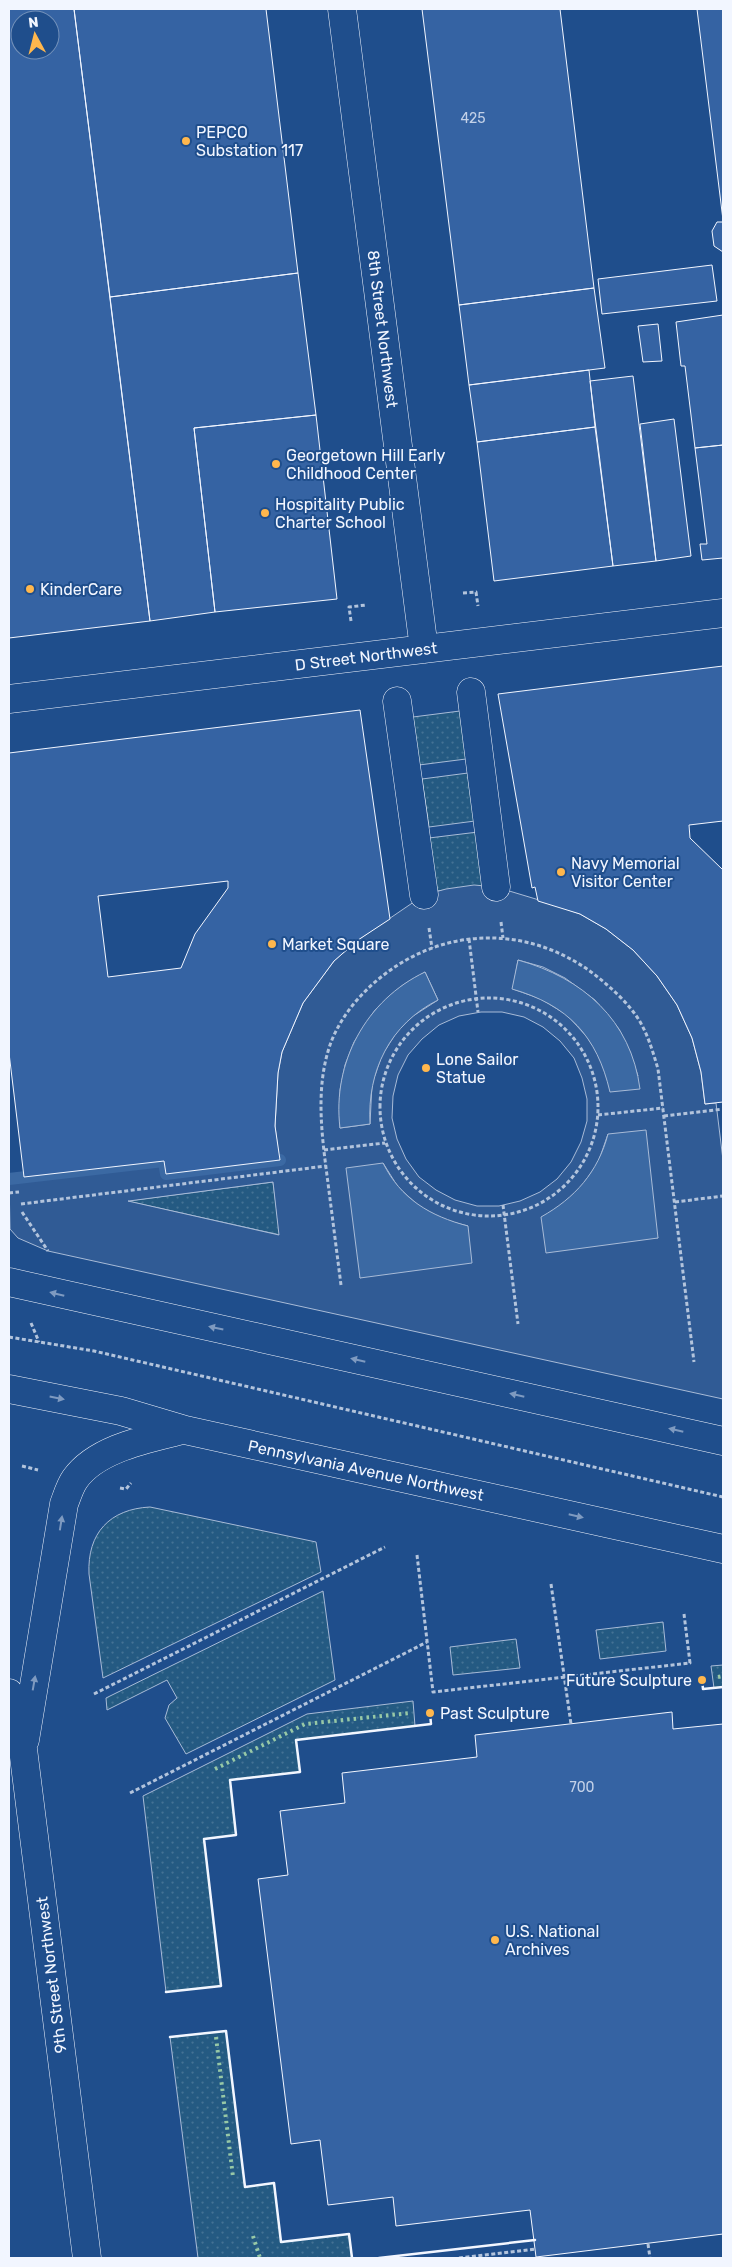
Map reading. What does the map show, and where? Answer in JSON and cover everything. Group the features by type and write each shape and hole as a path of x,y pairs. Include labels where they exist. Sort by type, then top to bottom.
{"main road":[{"name":"8th Street Northwest","path":"342,9 424,649"},
{"name":"D Street Northwest","path":"9,699 723,613"},
{"path":"471,692 496,887"},
{"path":"397,702 424,896"},
{"path":"9,1282 723,1441"},
{"name":"Pennsylvania Avenue Northwest","path":"9,1389 121,1411 185,1430 723,1549"},
{"path":"23,1748 64,1504 75,1479 92,1463 108,1453 135,1442 185,1430"},
{"name":"9th Street Northwest","path":"9,1693 23,1748 87,2258"}],"path":[{"path":"463,593 476,592 478,606"},
{"path":"352,625 349,607 366,604"},
{"path":"341,1285 324,1150 321,1098 324,1069 330,1046 339,1024 357,1000 377,980 398,964 432,948 469,939 486,937 516,939 546,946 571,958 597,976 619,995 638,1020 652,1049 658,1069 694,1362"},
{"path":"469,939 478,1012"},
{"path":"497,998 532,1007 562,1026 585,1053 597,1087 598,1115 598,1123 587,1157 565,1186 535,1207 504,1215 463,1214 430,1199 403,1174 386,1142 380,1107 385,1072 402,1041 428,1017 461,1002 497,998"},
{"path":"598,1115 663,1108"},
{"path":"664,1116 723,1109"},
{"path":"324,1150 386,1142"},
{"path":"21,1204 326,1166"},
{"path":"9,1193 19,1192"},
{"path":"675,1202 723,1196"},
{"path":"503,1205 518,1324"},
{"path":"22,1212 48,1251"},
{"path":"9,1337 94,1351 723,1497"},
{"path":"94,1694 385,1547"},
{"path":"417,1554 433,1692 690,1663 684,1614"},
{"path":"551,1584 571,1724"},
{"path":"130,1793 427,1642"},
{"path":"648,2244 650,2258"},
{"path":"459,2258 536,2249"}],"shaded area":[{"path":"460,711 466,759 419,765 413,717"},
{"path":"468,773 475,821 429,827 422,779"},
{"path":"478,832 486,886 436,891 429,838"},
{"path":"474,885 496,887 580,914 606,929 633,950 657,976 677,1005 692,1038 701,1072 705,1104 716,1103 723,1160 723,1399 48,1251 18,1238 10,1229 9,1179 164,1161 166,1174 279,1160 275,1126 278,1073 282,1052 303,1003 334,961 358,940 424,895 446,889","holes":["518,960 543,967 565,978 595,1000 619,1029 630,1052 638,1076 606,1073 598,1054 587,1037 567,1015 541,999 513,989","425,972 438,1000 413,1016 398,1030 382,1055 372,1084 370,1124 340,1128 340,1090 345,1065 354,1042 375,1010 393,993","481,1012 502,1012 524,1017 543,1027 560,1041 574,1058 582,1078 587,1099 587,1121 581,1142 571,1162 557,1179 540,1192 520,1201 499,1206 477,1206 455,1200 436,1190 419,1177 406,1159 397,1139 392,1118 393,1096 398,1075 408,1055 422,1039 439,1025 459,1016","608,1134 658,1238 542,1217 559,1207 581,1187 598,1163","383,1163 398,1187 418,1205 441,1219 468,1226 360,1278","273,1182 279,1235 128,1201"]},
{"path":"518,960 563,978 600,1005 615,1023 626,1042 635,1064 640,1089 610,1092 597,1055 588,1039 577,1026 549,1004 512,989"},
{"path":"425,972 438,1000 421,1010 407,1022 385,1051 373,1086 370,1104 370,1124 340,1128 339,1104 342,1080 348,1057 357,1036 386,999 404,984"},
{"path":"646,1130 658,1238 546,1253 541,1217 553,1210 584,1183 604,1148 608,1134"},
{"path":"383,1163 399,1187 418,1204 441,1217 468,1226 472,1263 360,1278 346,1168"},
{"path":"273,1182 280,1235 127,1201"},
{"path":"150,1507 316,1542 321,1572 103,1678 89,1574 89,1559 92,1547 97,1535 113,1518 136,1509"},
{"path":"323,1591 335,1680 186,1754 165,1718 169,1705 177,1698 167,1680 107,1710 106,1698"},
{"path":"663,1622 666,1651 600,1659 596,1630"},
{"path":"516,1639 520,1668 453,1675 450,1647"},
{"path":"723,1665 723,1687 714,1688 711,1666"},
{"path":"413,1701 415,1726 296,1740 300,1772 230,1780 236,1835 204,1839 221,1986 166,1992 143,1796 307,1714"},
{"path":"226,2031 245,2187 274,2183 281,2242 349,2234 352,2258 198,2258 170,2037"}],"building":[{"path":"9,9 74,9 150,621 9,638"},
{"name":"PEPCO Substation 117","path":"74,9 266,9 298,273 110,297"},
{"path":"422,9 560,9 594,288 459,305"},
{"path":"697,9 723,9 723,220"},
{"path":"717,222 723,222 723,252 714,246 712,231"},
{"path":"712,265 717,301 602,314 598,279"},
{"path":"298,273 316,415 194,428 215,612 150,621 110,297"},
{"path":"594,288 605,368 469,385 459,305"},
{"path":"723,315 723,445 695,448 685,366 681,366 676,322"},
{"path":"658,324 662,361 643,362 638,326"},
{"path":"589,370 595,427 477,442 469,385"},
{"path":"633,376 656,561 613,566 590,381"},
{"name":"Hospitality Public Charter School","path":"316,415 337,599 215,612 194,428"},
{"path":"674,419 691,556 656,561 640,424"},
{"path":"595,427 613,566 494,581 477,442"},
{"path":"723,445 723,558 702,560 700,544 707,544 695,448"},
{"path":"723,666 723,821 689,825 690,838 723,870 723,1102 705,1104 701,1072 692,1038 677,1005 657,976 633,950 606,929 580,914 538,901 535,887 532,888 498,694"},
{"name":"Market Square","path":"360,710 390,919 358,940 334,961 303,1003 282,1052 278,1073 275,1126 280,1160 166,1174 164,1161 24,1177 9,1053 9,753","holes":["228,881 228,888 195,934 181,968 108,977 98,896"]},
{"name":"U.S. National Archives","path":"672,1712 673,1729 723,1724 723,2234 536,2257 530,2210 396,2226 393,2197 328,2205 320,2140 291,2144 258,1879 288,1875 280,1811 345,1803 342,1773 477,1757 475,1735"}],"waterway":[{"path":"9,1179 164,1161 166,1174 280,1160"}],"hedge":[{"path":"718,1677 723,1676"},
{"path":"215,1769 305,1724 410,1713"},
{"path":"216,2037 233,2177"},
{"path":"253,2236 260,2258"}],"wall":[{"path":"702,1680 703,1689 723,1687"},
{"path":"166,1992 221,1986 204,1839 236,1835 230,1780 300,1772 296,1740 431,1724 430,1713"},
{"path":"170,2037 226,2031 245,2187 274,2183 281,2242 349,2234 352,2258"},
{"path":"379,2258 535,2240"}],"place":[{"name":"PEPCO Substation 117","path":"186,141"},
{"name":"Georgetown Hill Early Childhood Center","path":"276,464"},
{"name":"Hospitality Public Charter School","path":"265,513"},
{"name":"KinderCare","path":"30,589"},
{"name":"Navy Memorial Visitor Center","path":"561,872"},
{"name":"Market Square","path":"272,944"},
{"name":"Lone Sailor Statue","path":"426,1068"},
{"name":"Future Sculpture","path":"702,1680"},
{"name":"Past Sculpture","path":"430,1713"},
{"name":"U.S. National Archives","path":"495,1940"}]}
